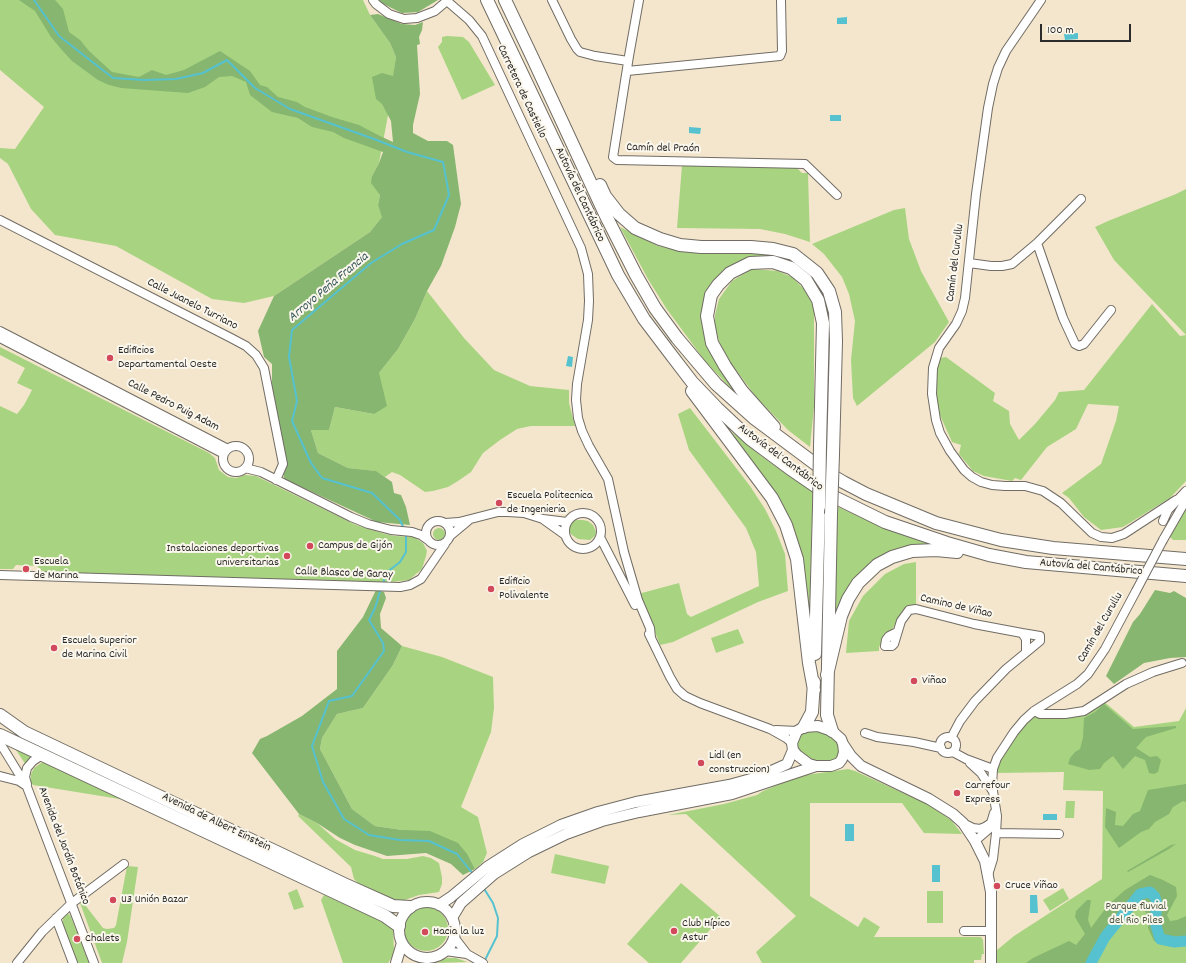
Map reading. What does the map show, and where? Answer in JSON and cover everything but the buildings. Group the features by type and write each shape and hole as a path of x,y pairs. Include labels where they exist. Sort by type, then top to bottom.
{"highway":[{"name":"Autovía del Cantábrico","path":"487,0 592,223 618,274 644,319 692,382 750,439 811,483 835,497 885,522 947,543 989,555 1026,562 1186,576"},
{"name":"Autovía del Cantábrico","path":"505,0 605,214 636,275 655,308 677,338 716,384 755,419 826,472 866,494 936,523 966,532 1052,548 1186,559"},
{"path":"513,17 538,60 605,196 619,214 635,228 660,239 680,245 701,247 751,247 773,249 793,254 817,273 830,290 835,312 836,341 830,514 826,715 832,731"},
{"path":"592,223 614,277 638,320 772,498 786,525 797,559 809,663 814,690"},
{"path":"800,729 812,712 814,690 824,324 818,300 806,280 791,268 773,262 750,263 730,273 718,285 711,296 707,316 712,343 742,391 754,405 810,460"},
{"path":"827,675 841,616 848,599 858,582 878,565 892,557 912,551 953,551 1001,562 1033,567 1117,571"},
{"name":"Avenida de Albert Einstein","path":"0,715 24,732 381,902 394,906 410,907"},
{"name":"Avenida de Albert Einstein","path":"0,735 385,916 399,926"}],"main road":[{"path":"439,905 464,892 523,844 561,825 598,812 636,802 729,785 758,777 788,764 792,746 800,729 818,726 832,731 841,739 851,756 861,766"},
{"path":"832,766 838,763 842,758 844,752 843,744"},
{"path":"792,746 802,760 816,766"},
{"path":"490,871 566,834 602,821 639,812 732,794 816,766 847,764 861,766 942,806 963,823 976,841 985,861 991,892 991,963"},
{"path":"452,918 464,892"},
{"path":"425,902 439,905 447,911 452,918 455,929 454,937 444,952 435,957 415,960 412,954 402,943 399,933 399,926 405,913 410,907 418,903 425,902"},
{"path":"396,963 402,943"}],"street":[{"path":"373,0 389,14 404,18 417,18 435,11 448,1"},
{"path":"552,0 571,39 580,52 628,61"},
{"name":"Camín del Praón","path":"639,0 613,157 617,160 805,164 837,195"},
{"path":"627,71 780,56 782,51 781,0"},
{"name":"Camín del Curullu","path":"1041,0 1006,51 998,68 993,84 988,108 976,194 965,298 962,311 956,324 939,348 934,368 932,394 936,420 940,433 950,451 964,470 972,477 981,482 992,485 1026,486 1044,491 1061,503 1092,533 1101,537 1112,538 1124,534 1176,500"},
{"name":"Carretera de Castiello","path":"448,1 469,20 482,36 581,248 588,274 589,301 588,320 577,384 576,400 578,418 589,446 608,479 624,552 638,600 650,628 651,638"},
{"path":"969,263 991,266 1012,264 1037,243 1081,199"},
{"name":"Calle Juanelo Turriano","path":"0,220 231,338 246,346 256,355 264,368 283,464 276,480"},
{"path":"1037,243 1063,318 1075,344 1079,346 1084,344 1111,310"},
{"name":"Calle Pedro Puig Adam","path":"0,331 226,451"},
{"name":"Calle Pedro Puig Adam","path":"0,338 226,451"},
{"path":"236,446 244,449 246,452 247,464 238,472 227,469 223,462 226,451 236,446"},
{"path":"247,464 351,518 399,532 412,532 428,527 435,522 459,522 498,512 524,513 543,519 567,522"},
{"path":"1163,522 1168,510 1186,491"},
{"path":"1163,540 1186,500"},
{"path":"1163,522 1181,509"},
{"path":"543,519 565,535 577,548 583,548 594,544 600,537 601,530 599,523 595,518 588,514 582,513 574,515 567,522 565,527 565,535"},
{"path":"1149,518 1159,518 1163,522"},
{"path":"431,565 449,540 450,536 471,519"},
{"name":"Camín del Curullu","path":"993,771 1000,753 1014,732 1034,711 1071,688 1088,674 1105,648 1163,540 1166,528 1163,522"},
{"path":"445,523 449,528 450,536"},
{"path":"428,527 426,531 433,552 431,565"},
{"path":"412,532 421,535 438,546 445,544"},
{"path":"600,537 627,588"},
{"path":"594,544 601,547 614,564"},
{"name":"Calle Blasco de Garay","path":"0,575 400,588 421,579 431,565"},
{"name":"Carretera de Castiello","path":"629,570 630,580 627,588 677,689 685,696 700,703 770,729 786,738 792,746"},
{"name":"Camino de Viñao","path":"897,632 901,621 910,610 916,609 974,624 1041,637 1040,641 1006,669 975,700 960,721 951,738"},
{"path":"1022,633 1026,639 1026,652"},
{"path":"1034,711 1040,714 1065,714 1084,711 1126,684 1153,672 1184,663"},
{"name":"Avenida de Albert Einstein","path":"0,721 24,732"},
{"name":"Carretera de Castiello","path":"770,729 787,732 800,729"},
{"path":"865,733 877,737 914,742 941,748 946,753 953,752 993,771"},
{"path":"941,748 942,741 945,738 951,738 956,744 956,748 953,752"},
{"name":"Avenida del Jardín Botánico","path":"0,743 27,787 94,963"},
{"path":"966,759 984,762 992,759 1000,753"},
{"path":"27,787 25,777 27,768 39,757 47,757"},
{"path":"966,759 981,773 994,792"},
{"path":"977,770 993,771"},
{"path":"988,875 993,859 997,816 996,802 992,785 993,771"},
{"path":"0,776 19,781 27,787"},
{"path":"976,841 989,829 996,802"},
{"path":"963,823 980,829 991,823"},
{"path":"976,841 996,833 1060,834"},
{"path":"17,963 42,932 72,903 124,864"},
{"path":"56,918 72,963"},
{"path":"964,931 992,931"},
{"path":"454,937 468,955"},
{"path":"444,952 468,955 483,963"}],"green space":[{"path":"0,0 363,0 370,15 390,43 396,57 389,110 379,163 372,176 380,195 378,205 383,216 370,232 274,296 244,303 212,299 116,246 55,235 31,209 8,164 0,158 0,148 15,149 44,107 0,70"},
{"path":"19,0 55,0 63,9 69,32 80,40 89,51 112,72 139,77 152,70 166,75 184,70 220,51 250,71 260,85 267,87 278,97 297,102 305,107 359,125 393,142 391,121 382,104 376,99 372,77 382,73 393,76 396,57 390,43 370,15 378,14 402,24 415,25 423,22 419,37 420,44 417,45 420,94 413,125 413,133 428,141 447,141 453,145 461,204 455,227 441,266 427,291 415,319 398,349 379,373 387,406 374,414 335,407 329,430 311,430 318,453 348,468 376,471 392,482 394,493 401,495 406,507 410,525 377,522 284,479 283,464 274,418 272,364 264,357 258,331 274,296 370,232 382,217 378,205 380,195 371,183 372,176 383,152 344,138 333,132 312,127 298,118 272,112 250,95 246,82 232,76 219,77 205,87 188,93 121,88 109,85 98,80 72,61 51,37 35,11"},
{"path":"377,0 438,0 418,12 402,13"},
{"path":"442,37 463,37 469,42 495,85 462,100 438,47 442,42"},
{"path":"682,165 796,167 802,173 808,173 810,242 785,234 760,229 677,228"},
{"path":"1186,189 1186,335 1114,260 1095,227"},
{"path":"905,208 909,239 921,271 949,322 935,342 857,406 853,398 851,360 855,321 849,294 842,277 824,254 812,244 894,210"},
{"path":"620,227 658,246 680,251 771,252 802,264 822,286 830,315 829,319 787,262 733,267 702,316 740,398 705,361 666,308 648,279"},
{"path":"752,269 778,271 792,277 804,289 814,307 814,406 810,447 788,430 756,397 728,359 719,341 715,326 715,315 719,299 732,281"},
{"path":"427,291 464,338 494,370 530,386 569,390 569,403 575,426 531,426 517,429 483,453 471,472 458,481 448,487 425,492 400,475 392,472 385,477 375,471 348,468 318,453 311,430 329,430 335,407 374,414 379,373 398,349 415,319"},
{"path":"1152,304 1180,336 1186,335 1186,481 1170,498 1123,527 1101,530 1084,517 1069,498 1062,493 1101,464 1116,421 1119,406 1088,404 1076,429 1047,447 1021,480 1015,478 1012,481 984,476 973,471 959,454 961,445 952,442 939,413 936,395 937,364 940,358 946,357 995,393 993,401 1009,411 1010,424 1019,440 1055,400 1059,392 1084,390"},
{"path":"0,347 209,453 215,458 219,470 228,477 236,478 245,475 256,476 356,525 385,534 414,537 423,543 427,551 422,569 409,580 372,584 43,572 37,566 16,565 13,569 0,569 0,406 17,414 32,390 17,383 25,368 0,355"},
{"path":"690,408 750,486 765,509 785,554 788,591 758,602 673,642 660,645 638,594 679,583 687,614 691,617 759,586 756,552 746,528 689,450 678,414"},
{"path":"718,421 786,474 813,489 809,622 785,515"},
{"path":"838,507 884,528 934,546 869,565 858,574 851,584 834,620 835,540"},
{"path":"1186,508 1186,540 1173,540 1169,536"},
{"path":"577,520 588,521 593,525 596,532 595,536 590,540 578,539 572,535 569,532 569,527 572,522"},
{"path":"441,528 444,529 444,539 437,540 434,539 433,532 434,529"},
{"path":"916,562 916,606 905,608 891,631 885,636 879,647 879,651 846,653 849,621 863,596 885,574 904,564"},
{"path":"376,590 384,592 386,598 380,614 381,628 402,646 393,665 363,708 337,714 322,738 320,749 352,809 375,826 402,830 430,831 458,843 468,855 475,869 463,875 451,864 426,853 387,856 340,838 317,823 299,814 252,753 260,739 302,716 337,689 337,651 363,617"},
{"path":"1155,590 1170,593 1174,591 1186,598 1186,657 1170,658 1144,663 1114,684 1106,676 1133,622 1140,614"},
{"path":"738,629 744,643 716,653 711,638"},
{"path":"402,646 442,657 493,677 494,708 491,732 461,807 478,817 487,853 483,862 475,869 468,855 402,830 375,826 352,809 320,749 322,738 337,714 363,708 393,665"},
{"name":"Parque fluvial del Rio Piles","path":"1102,700 1134,727 1179,721 1186,708 1186,963 991,963 991,955 1014,936 1102,879 1103,791 1063,790 1064,772 997,773 993,769 997,758 1034,711 1065,714"},
{"path":"1104,704 1133,729 1176,726 1176,728 1146,737 1136,748 1150,757 1157,756 1161,760 1158,772 1154,774 1149,773 1145,760 1135,756 1123,769 1113,756 1104,763 1100,769 1089,770 1068,764 1070,758 1080,749 1083,738 1084,718 1095,712"},
{"path":"818,726 841,739 839,763 802,760 793,738"},
{"path":"12,744 37,755 26,765"},
{"path":"46,762 132,801 33,785 31,782 31,774 34,768 41,763"},
{"path":"848,769 929,805 951,820 962,834 924,833 902,803 810,803 810,896 858,927 864,917 880,927 874,937 981,937 983,940 984,954 982,954 981,960 974,960 974,963 762,963 756,952 796,916 686,814 668,815 724,804 757,795 799,776"},
{"path":"1186,784 1186,802 1183,801 1173,807 1169,814 1155,822 1149,829 1141,832 1119,848 1105,827 1106,808 1116,812 1115,825 1123,826 1133,814 1140,811 1148,790"},
{"path":"1066,801 1075,801 1074,818 1065,818"},
{"path":"299,814 317,823 335,839 355,850 383,859 407,859 423,856 431,858 439,863 442,884 439,892 419,895 402,901 394,901 360,885 354,879 351,867 298,816"},
{"path":"1176,844 1128,872 1127,871 1171,845"},
{"path":"555,854 609,866 605,884 551,873"},
{"path":"127,866 138,867 127,942 122,963 102,963 80,903 82,901 103,928 114,928 116,925"},
{"path":"1150,875 1176,887 1177,896 1167,915 1170,921 1186,916 1186,945 1171,947 1154,941 1148,928 1149,918 1141,905 1135,908 1116,929 1092,963 1026,963 1033,958 1069,941 1076,945 1085,934 1075,917 1076,911 1087,900 1091,900 1088,920 1091,928 1108,905 1125,890"},
{"name":"Club Hípico Astur","path":"681,883 721,917 681,963 649,963 627,944"},
{"path":"1063,888 1069,899 1050,911 1043,900"},
{"path":"297,889 304,907 294,910 288,893"},
{"path":"927,891 943,891 943,923 927,923"},
{"path":"324,895 388,924 393,930 394,950 388,963 343,963 321,900"},
{"path":"426,907 438,911 444,917 448,929 444,941 438,947 426,951 414,947 408,941 404,929 408,917 414,911"},
{"path":"67,914 71,917 89,963 77,963 63,926 63,918"},
{"path":"447,958 456,958 467,962 437,963"}],"water":[{"path":"847,17 847,24 837,24 837,18"},
{"path":"1078,33 1078,39 1065,40 1064,34"},
{"path":"830,115 841,115 841,121 830,121"},
{"path":"689,127 701,128 700,134 689,133"},
{"path":"568,356 573,357 572,367 566,366"},
{"path":"1043,814 1057,814 1057,820 1043,820"},
{"path":"845,824 854,824 854,841 845,841"},
{"path":"932,865 940,865 940,882 932,882"},
{"path":"1030,895 1037,895 1038,913 1030,913"}],"waterway":[{"name":"Arroyo Peña Francia","path":"34,0 59,36 113,78 144,80 176,79 203,73 227,60 255,88 290,109 407,152 443,162 449,195 434,230 402,244 371,263 292,330 289,357 297,401 292,421 311,463 322,478 372,493 400,520 404,529"},
{"name":"Arroyo Peña Francia","path":"383,584 386,573 400,562 406,552 406,533"},
{"name":"Arroyo Peña Francia","path":"381,588 375,608 369,620 383,643 384,651 352,696 329,701 312,746 323,782 344,819 369,835 400,840 429,841 457,854 473,874"},
{"name":"Arroyo Peña Francia","path":"483,887 493,903 498,918 497,936 484,962"},
{"path":"1091,963 1105,937 1140,894 1150,892 1155,897 1157,904 1155,922 1160,939 1175,942 1186,941"}],"place":[{"name":"Edificios Departamental Oeste","path":"110,358"},
{"name":"Escuela Politecnica de Ingenieria","path":"499,503"},
{"name":"Campus de Gijón","path":"310,546"},
{"name":"Instalaciones deportivas universitarias","path":"287,556"},
{"name":"Escuela de Marina","path":"26,569"},
{"name":"Edificio Polivalente","path":"491,589"},
{"name":"Escuela Superior de Marina Civil","path":"54,648"},
{"name":"Viñao","path":"914,681"},
{"name":"Lidl (en construccion)","path":"701,763"},
{"name":"Carrefour Express","path":"957,793"},
{"name":"Cruce Viñao","path":"997,886"},
{"name":"U3 Unión Bazar","path":"113,900"},
{"name":"Club Hípico Astur","path":"674,931"},
{"name":"Hacia la luz","path":"425,932"},
{"name":"Chalets","path":"77,939"}]}
